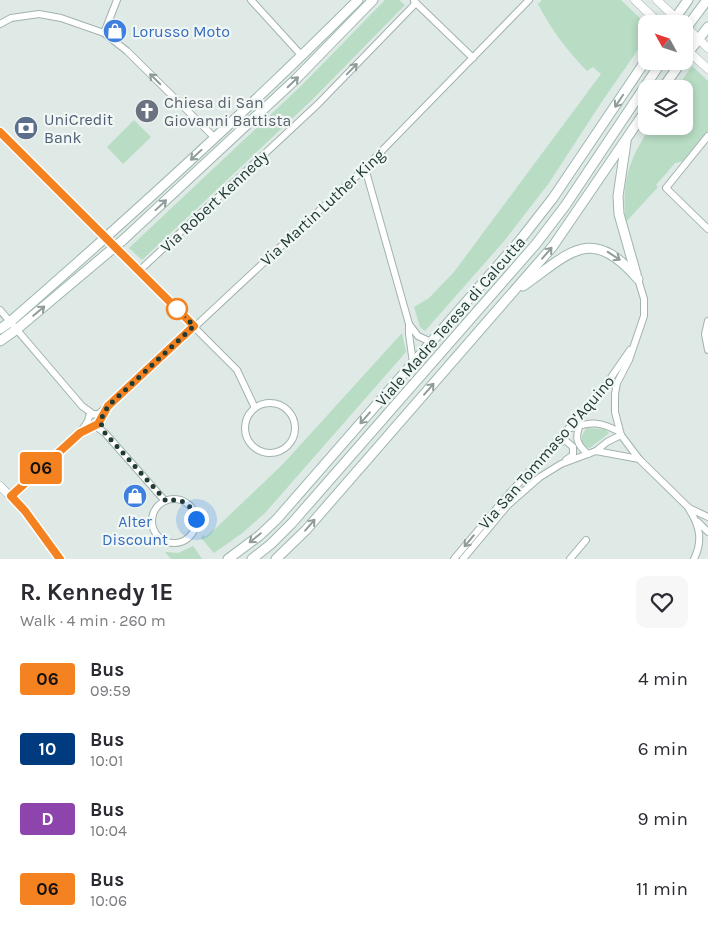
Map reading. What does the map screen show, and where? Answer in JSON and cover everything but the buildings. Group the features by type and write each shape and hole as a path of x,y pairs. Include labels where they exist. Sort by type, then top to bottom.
{"main road":[{"path":"0,329 107,238 302,56 358,0"},
{"path":"0,341 17,329 114,247 296,79 373,0"},
{"path":"677,15 688,0"},
{"path":"693,16 707,0"},
{"path":"693,44 708,27"},
{"name":"Viale Madre Teresa di Calcutta","path":"228,559 259,536 277,519 536,221 639,70"},
{"name":"Viale Madre Teresa di Calcutta","path":"252,559 271,544 292,523 536,244 565,206 638,97"},
{"name":"Viale Madre Teresa di Calcutta","path":"276,559 306,530 553,246 638,123"},
{"path":"627,139 618,196 619,214 638,279"},
{"path":"512,294 559,259 570,253 588,248 597,248 612,254 625,264 638,279"}],"street":[{"path":"104,33 117,0"},
{"path":"251,0 302,56"},
{"name":"Via Martin Luther King","path":"11,496 365,168 529,0"},
{"path":"635,0 651,15"},
{"path":"657,0 669,15"},
{"path":"415,1 473,58"},
{"name":"Via Robert Kennedy","path":"139,271 318,104 415,1"},
{"path":"0,24 11,18 39,14 62,18 104,33 127,51 224,146"},
{"path":"693,35 708,48"},
{"path":"693,58 708,69"},
{"path":"0,132 237,370 255,408"},
{"path":"708,136 666,188 708,229"},
{"path":"365,168 409,324 413,363"},
{"path":"620,434 615,412 615,394 617,384 629,360 642,324 644,308 642,290 638,279"},
{"path":"0,310 166,501"},
{"path":"707,346 705,334 708,321"},
{"path":"409,324 418,336 431,342"},
{"name":"Via San Tommaso D'Aquino","path":"454,559 507,496 570,429 608,384 634,342"},
{"path":"271,403 277,404 288,411 294,420 295,429 290,443 286,447 279,451 265,452 255,448 247,439 245,424 247,416 255,408 271,403"},
{"path":"585,411 576,440 580,447 588,454"},
{"path":"570,429 596,423 605,424 620,434 639,459 688,508 697,521 707,529"},
{"path":"596,451 620,434"},
{"path":"557,442 566,441 573,447 573,455 561,464"},
{"name":"Via San Tommaso D'Aquino","path":"463,559 508,505 540,477 561,464 596,451 639,459"},
{"path":"0,486 25,511 60,559"},
{"path":"178,500 185,502 194,513 195,527 192,534 183,542 177,543 161,540 154,531 152,522 154,512 158,506 166,501 178,500"},
{"path":"688,508 708,517"},
{"path":"694,559 700,533 697,521"},
{"path":"570,559 586,540"}],"green space":[{"path":"385,0 399,0 405,5 313,99 142,260 129,248 301,86"},
{"path":"542,0 621,0 638,16 638,50 549,183 505,240 425,331 420,327 414,307 429,298 454,272 601,74 593,67 587,71 554,31 538,4"},
{"path":"693,67 708,81 708,132 685,161 675,163 656,185 658,187 626,222 625,195 628,171 645,135 693,135 693,80 682,80 689,70 693,70"},
{"path":"134,120 151,137 123,164 107,147"},
{"path":"402,333 406,352 265,513 241,534 214,553 201,538 203,535 205,537 216,528 284,463"},
{"path":"586,428 604,429 609,433 590,448 585,447 582,443 582,436"},
{"path":"193,546 202,559 171,559 165,552 178,553"}],"bus line":[{"name":"06","path":"0,132 194,326 108,406 98,424 80,433 11,496 25,511 60,559"}],"place":[{"name":"Lorusso Moto","path":"115,31"},
{"name":"Chiesa di San Giovanni Battista","path":"147,111"},
{"name":"UniCredit Bank","path":"26,128"},
{"name":"Alter Discount","path":"135,496"}],"route":[{"path":"177,309 174,306 194,326 108,406 100,421 105,433 166,501 173,499 185,502 190,506 196,519"}]}
